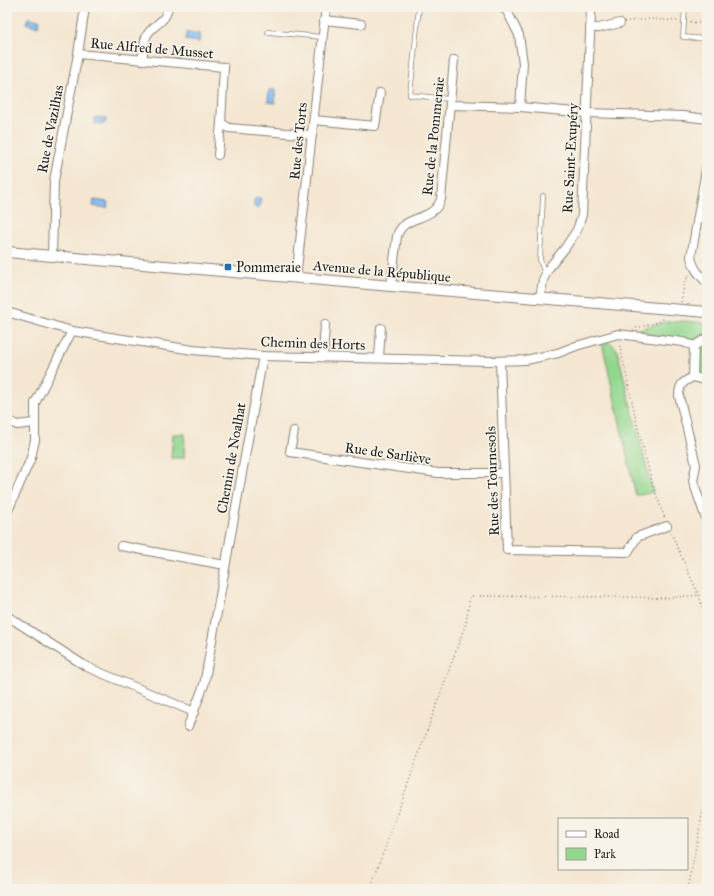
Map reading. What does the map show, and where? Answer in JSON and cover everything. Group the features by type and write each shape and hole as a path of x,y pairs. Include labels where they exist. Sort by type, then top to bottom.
{"street":[{"name":"Rue de Vazilhas","path":"52,256 54,181 78,54 85,7"},
{"path":"142,60 145,40 148,33 164,20 168,14 168,7"},
{"name":"Rue des Torts","path":"296,278 326,7"},
{"path":"502,7 507,11 519,35 523,63 520,107"},
{"name":"Rue Saint-Exupéry","path":"540,298 543,280 548,269 566,248 577,230 582,215 590,7"},
{"path":"324,20 361,24"},
{"path":"590,28 599,28 620,23"},
{"name":"Rue Alfred de Musset","path":"78,54 224,68 221,123"},
{"name":"Rue de la Pommeraie","path":"391,286 396,236 399,229 406,223 433,212 439,206 442,199 454,60"},
{"path":"314,120 375,126 380,93"},
{"path":"450,102 586,112 683,116 707,119"},
{"path":"218,155 221,123 229,128 312,135"},
{"path":"707,164 691,257 695,270 707,283"},
{"name":"Avenue de la République","path":"7,252 296,278 707,312"},
{"name":"Chemin des Horts","path":"7,312 72,332 193,350 263,356 500,361 526,360 552,354 618,334"},
{"path":"323,357 325,324"},
{"path":"379,358 381,328"},
{"path":"7,513 31,458 35,440 35,403 72,332"},
{"path":"618,334 683,342 694,346"},
{"path":"694,346 707,338"},
{"path":"693,377 694,346"},
{"name":"Chemin de Noalhat","path":"188,726 204,685 263,356"},
{"name":"Rue des Tournesols","path":"500,361 507,550 628,552 637,537 667,526"},
{"path":"707,380 693,377 684,381 679,388 679,396 696,465 693,481 707,522"},
{"path":"7,420 17,425 34,423"},
{"name":"Rue de Sarliève","path":"294,431 290,452 438,473 504,473"},
{"path":"121,546 225,565"},
{"path":"7,616 87,667 194,712"}],"lane":[{"path":"419,7 410,96 450,102"},
{"path":"685,7 683,37 707,39"},
{"path":"268,32 323,37"},
{"path":"543,196 540,260 546,274"}],"path":[{"path":"620,23 651,19 707,24"},
{"path":"680,310 685,281 695,270"},
{"path":"632,329 659,322 664,318"},
{"path":"618,334 620,352 653,486 667,526 698,595 707,624"},
{"path":"370,889 466,623 470,596 665,598 698,595"},
{"path":"688,889 707,788"}],"green space":[{"path":"685,321 707,323 707,334 696,340 633,333 633,331 665,322"},
{"path":"602,342 611,343 617,350 653,492 636,496"},
{"path":"707,345 707,377 699,368 698,357 700,349"},
{"path":"173,434 185,434 184,458 171,458"}],"water":[{"path":"28,18 40,20 38,26 27,24"},
{"path":"187,32 200,34 199,42 185,40"},
{"path":"269,90 275,90 275,103 268,102"},
{"path":"95,117 106,118 106,122 104,124 94,123"},
{"path":"259,197 261,199 261,205 257,209 254,206 254,200"},
{"path":"94,200 108,202 107,208 93,206"}],"place":[{"name":"Pommeraie","path":"228,267"}]}
